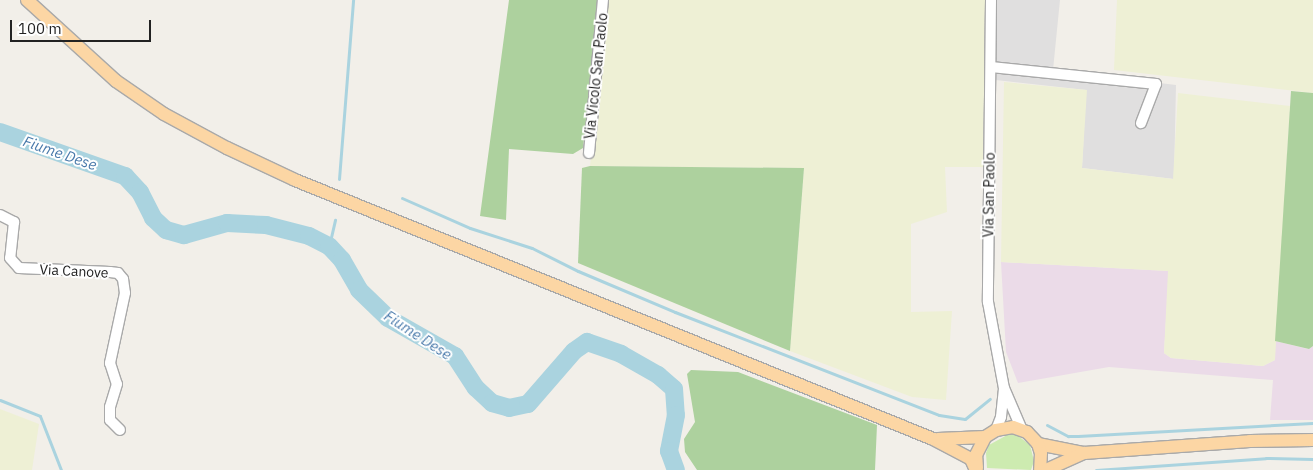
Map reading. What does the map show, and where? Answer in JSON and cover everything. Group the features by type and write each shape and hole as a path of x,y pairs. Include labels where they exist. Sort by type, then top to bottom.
{"main road":[{"path":"27,0 74,46 137,96 194,131 260,165 933,439 971,459 977,470"},
{"path":"933,439 1022,430 1038,444 1042,453 1040,470"},
{"path":"977,470 976,454 990,433"},
{"path":"1038,444 1084,453 1313,440"},
{"path":"1046,470 1084,453"}],"street":[{"name":"Via Vicolo San Paolo","path":"588,153 604,0"},
{"name":"Via San Paolo","path":"991,0 988,302 1004,388 1022,430"},
{"path":"991,67 1156,84 1141,123"},
{"name":"Via Canove","path":"0,215 14,222 10,258 19,268 110,272 118,273 123,280 125,292 110,363 117,384 110,407 110,420 120,430"},
{"name":"Via San Paolo","path":"990,433 1001,418 1004,388"}],"shaded area":[{"path":"997,0 1060,0 1053,70 1176,85 1174,179 1082,168 1086,90 996,80"},
{"path":"1001,262 1169,271 1164,353 1171,358 1263,366 1275,360 1275,341 1308,349 1313,346 1313,420 1270,420 1273,380 1109,367 1018,383 1006,352"}],"green space":[{"path":"509,0 599,0 583,148 573,154 509,149 506,220 480,216"},
{"path":"608,0 985,0 983,167 945,167 947,212 911,224 911,312 952,311 946,400 912,397 790,351 804,168 590,166"},
{"path":"1117,0 1313,0 1313,93 1114,70"},
{"path":"1004,82 1087,90 1082,168 1173,179 1178,93 1290,106 1275,360 1263,366 1171,358 1164,353 1168,271 1001,262"},
{"path":"1291,91 1313,93 1313,346 1309,349 1275,341"},
{"path":"590,166 804,168 790,351 578,263 582,168"},
{"path":"691,370 738,372 877,425 875,470 697,470 685,452 684,439 695,422 687,374"},
{"path":"0,409 39,424 32,470 0,470"},
{"path":"1009,434 1017,435 1030,445 1034,461 1031,470 987,468 986,453 989,445"}],"waterway":[{"path":"339,179 353,0"},
{"name":"Fiume Dese","path":"0,132 125,176 140,192 153,218 166,230 184,235 227,223 266,225 309,236 329,246 342,260 359,290 388,318 455,356 476,388 492,403 509,408 528,404 574,351 587,342 621,354 658,375 674,389 676,415 669,451 676,470"},
{"path":"402,198 470,228 532,248 578,271 675,312 939,415 965,419 990,399"},
{"path":"329,246 335,220"},
{"path":"0,400 40,416 61,470"},
{"path":"1047,425 1068,436 1078,436 1313,423"},
{"path":"1096,470 1266,458 1313,459"}]}
